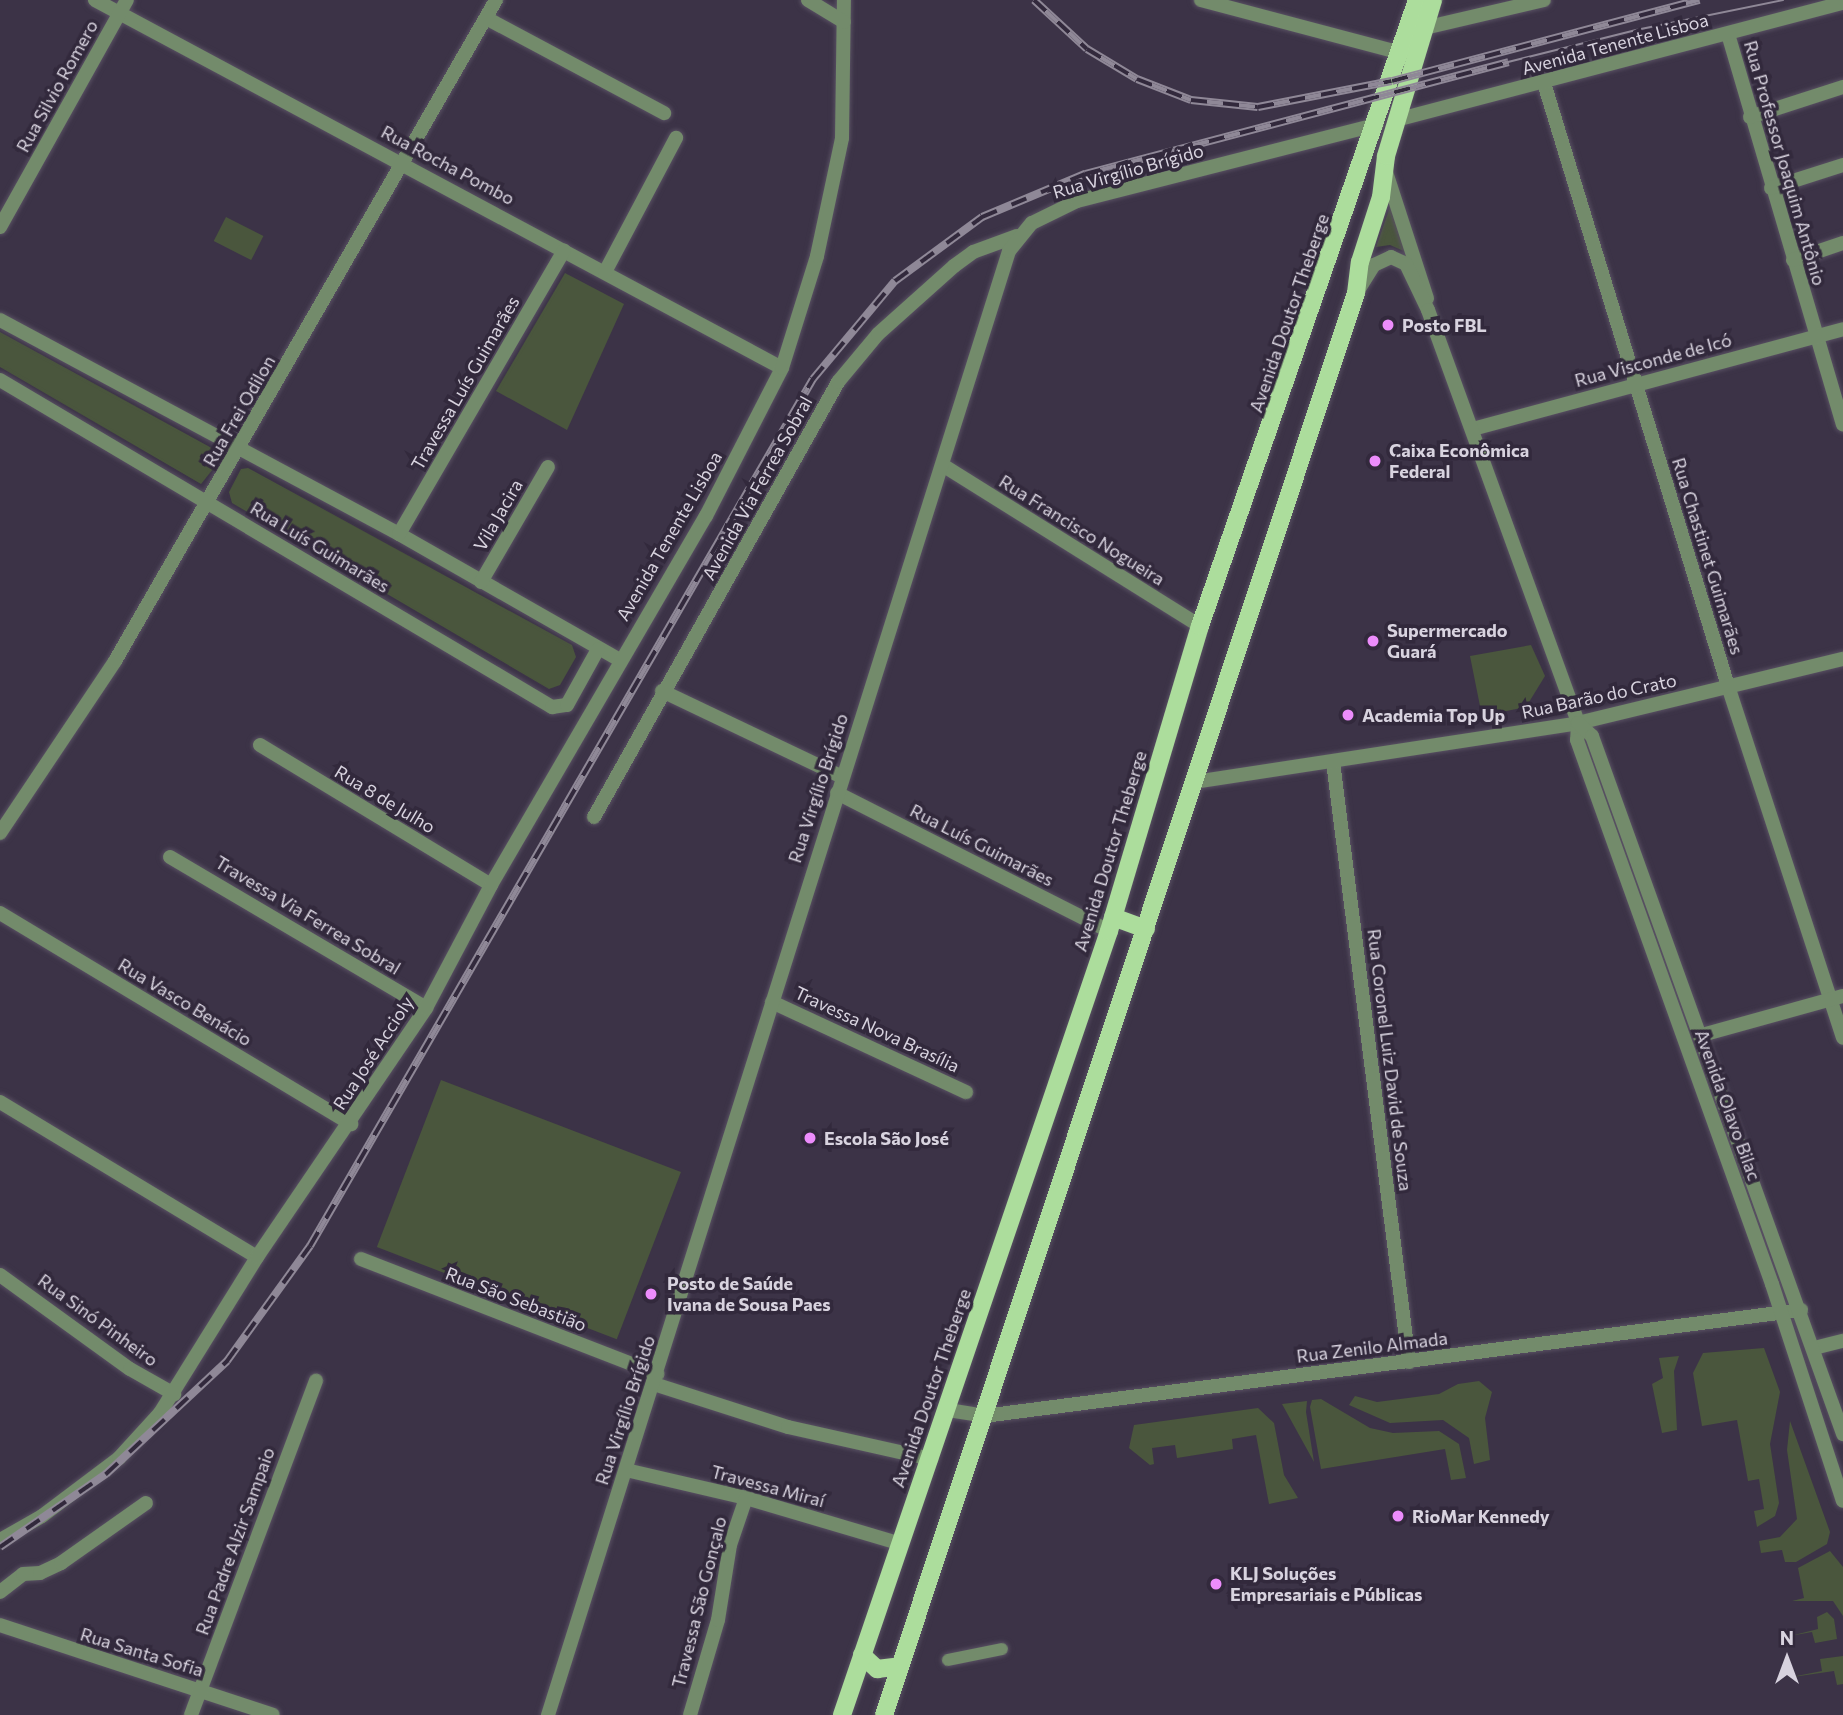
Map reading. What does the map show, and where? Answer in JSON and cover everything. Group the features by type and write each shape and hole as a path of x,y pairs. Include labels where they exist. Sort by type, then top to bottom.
{"main road":[{"name":"Avenida Doutor Theberge","path":"842,1715 898,1543 932,1459 1111,924 1200,626 1418,0"},
{"path":"884,1715 1356,293 1396,120 1433,0"},
{"path":"1111,924 1146,929"},
{"path":"862,1655 877,1669 900,1666"}],"street":[{"name":"Rua Rocha Pombo","path":"95,0 123,7 782,368"},
{"name":"Rua Frei Odilon","path":"0,833 115,662 405,163 496,0"},
{"path":"808,0 844,22"},
{"name":"Avenida Tenente Lisboa","path":"588,722 620,660 706,516 782,368 834,188 842,138 844,0"},
{"path":"1201,0 1401,53"},
{"path":"1424,28 1544,0"},
{"name":"Avenida Tenente Lisboa","path":"1396,120 1843,3"},
{"name":"Rua Silvio Romero","path":"0,227 123,7"},
{"path":"486,18 664,113"},
{"name":"Rua Professor Joaquim Antônio","path":"1728,34 1750,117 1843,424"},
{"name":"Rua Chastinet Guimarães","path":"1544,83 1728,687 1837,997 1843,1038"},
{"path":"1750,117 1843,87"},
{"name":"Rua Virgílio Brígido","path":"548,1715 842,777 944,466 1002,265 1017,236 1032,223 1077,201 1376,125"},
{"path":"606,272 676,138"},
{"path":"1771,188 1843,165"},
{"name":"Avenida Olavo Bilac","path":"1385,169 1426,285 1428,310"},
{"name":"Avenida Via Ferrea Sobral","path":"594,817 662,691 838,382 887,326 954,266 973,252 1017,236"},
{"path":"1793,260 1843,243"},
{"name":"Travessa Luís Guimarães","path":"399,534 564,250"},
{"name":"Avenida Olavo Bilac","path":"1356,293 1381,258 1391,257 1406,264 1428,310 1578,723 1577,740 1781,1315 1843,1501"},
{"path":"0,320 239,451 399,534 620,660"},
{"name":"Rua Visconde de Icó","path":"1473,429 1843,329"},
{"name":"Rua Luís Guimarães","path":"0,380 552,707 566,705 598,649"},
{"name":"Rua Francisco Nogueira","path":"944,466 1200,626"},
{"name":"Vila Jacira","path":"481,582 548,467"},
{"name":"Rua Barão do Crato","path":"1194,782 1578,723 1843,659"},
{"path":"662,691 842,777"},
{"name":"Rua José Accioly","path":"0,1540 42,1516 119,1458 174,1394 257,1257 351,1124 426,1007 491,885 588,722"},
{"name":"Avenida Olavo Bilac","path":"1578,723 1592,736 1801,1310 1842,1432"},
{"name":"Rua 8 de Julho","path":"260,745 491,885"},
{"name":"Rua Coronel Luiz David de Souza","path":"1333,762 1409,1362"},
{"name":"Rua Luís Guimarães","path":"837,793 1111,924"},
{"name":"Travessa Via Ferrea Sobral","path":"170,857 426,1007"},
{"name":"Rua Vasco Benácio","path":"0,914 351,1124"},
{"path":"1702,1035 1837,997"},
{"name":"Travessa Nova Brasília","path":"772,1002 966,1093"},
{"path":"0,1102 257,1257"},
{"name":"Rua São Sebastião","path":"361,1259 655,1379 788,1427 932,1459"},
{"name":"Rua Sinó Pinheiro","path":"0,1275 130,1369 174,1394"},
{"name":"Rua Zenilo Almada","path":"947,1410 984,1416 1781,1315 1801,1310"},
{"path":"1814,1348 1843,1341"},
{"name":"Rua Padre Alzir Sampaio","path":"191,1715 316,1381"},
{"path":"1804,1388 1816,1388 1842,1432"},
{"name":"Travessa Miraí","path":"626,1470 746,1499 898,1543"},
{"name":"Travessa São Gonçalo","path":"690,1715 719,1620 730,1545 746,1499"},
{"path":"0,1592 23,1574 40,1573 61,1563 146,1503"},
{"name":"Rua Santa Sofia","path":"0,1625 45,1643 201,1689 273,1715"},
{"path":"948,1660 1002,1649"}],"green space":[{"path":"1390,207 1406,252 1390,245 1376,247"},
{"path":"226,217 263,236 251,260 214,241"},
{"path":"565,273 624,304 567,430 496,391"},
{"path":"0,332 219,452 222,458 201,484 0,367"},
{"path":"248,468 572,645 576,657 560,685 549,689 232,503 229,492 241,469"},
{"path":"1531,645 1545,676 1526,707 1482,716 1470,656"},
{"path":"441,1080 681,1172 617,1339 377,1247"},
{"path":"1764,1348 1780,1392 1770,1444 1779,1503 1775,1516 1757,1527 1754,1511 1764,1509 1759,1479 1748,1481 1737,1420 1702,1426 1693,1373 1703,1353"},
{"path":"1679,1356 1674,1371 1677,1430 1662,1433 1652,1384 1663,1378 1659,1358"},
{"path":"1479,1381 1492,1392 1485,1418 1490,1460 1474,1464 1469,1438 1443,1420 1390,1423 1349,1405 1355,1396 1377,1402 1439,1394 1458,1384"},
{"path":"1321,1399 1370,1428 1393,1433 1439,1431 1459,1444 1466,1478 1451,1480 1445,1449 1321,1469 1310,1407 1312,1400"},
{"path":"1307,1401 1306,1412 1314,1462 1282,1404"},
{"path":"1258,1408 1274,1423 1284,1475 1298,1498 1269,1504 1256,1435 1232,1439 1233,1449 1177,1458 1175,1445 1152,1448 1154,1464 1150,1465 1129,1448 1134,1425"},
{"path":"1790,1421 1830,1532 1827,1544 1796,1562 1785,1562 1782,1550 1761,1553 1759,1541 1780,1537 1797,1519 1787,1450"},
{"path":"1830,1551 1843,1567 1843,1616 1833,1601 1792,1601 1804,1598 1798,1568"},
{"path":"1827,1612 1834,1619 1837,1639 1815,1643 1812,1632 1790,1636 1818,1629 1817,1617"},
{"path":"1843,1656 1843,1684 1837,1685 1834,1671 1786,1678 1822,1671 1820,1659"}],"tram line":[{"path":"1508,62 1636,30 1783,0"}],"railway":[{"path":"1034,0 1087,49 1137,79 1191,100 1258,107 1392,81 1699,0"},
{"path":"0,1547 106,1474 227,1361 310,1246 813,379 895,281 982,217 1085,174 1508,62"}],"place":[{"name":"Posto FBL","path":"1388,325"},
{"name":"Caixa Econômica Federal","path":"1375,461"},
{"name":"Supermercado Guará","path":"1373,641"},
{"name":"Academia Top Up","path":"1348,715"},
{"name":"Escola São José","path":"810,1138"},
{"name":"Posto de Saúde Ivana de Sousa Paes","path":"651,1294"},
{"name":"RioMar Kennedy","path":"1398,1516"},
{"name":"KLJ Soluções Empresariais e Públicas","path":"1216,1584"}]}
